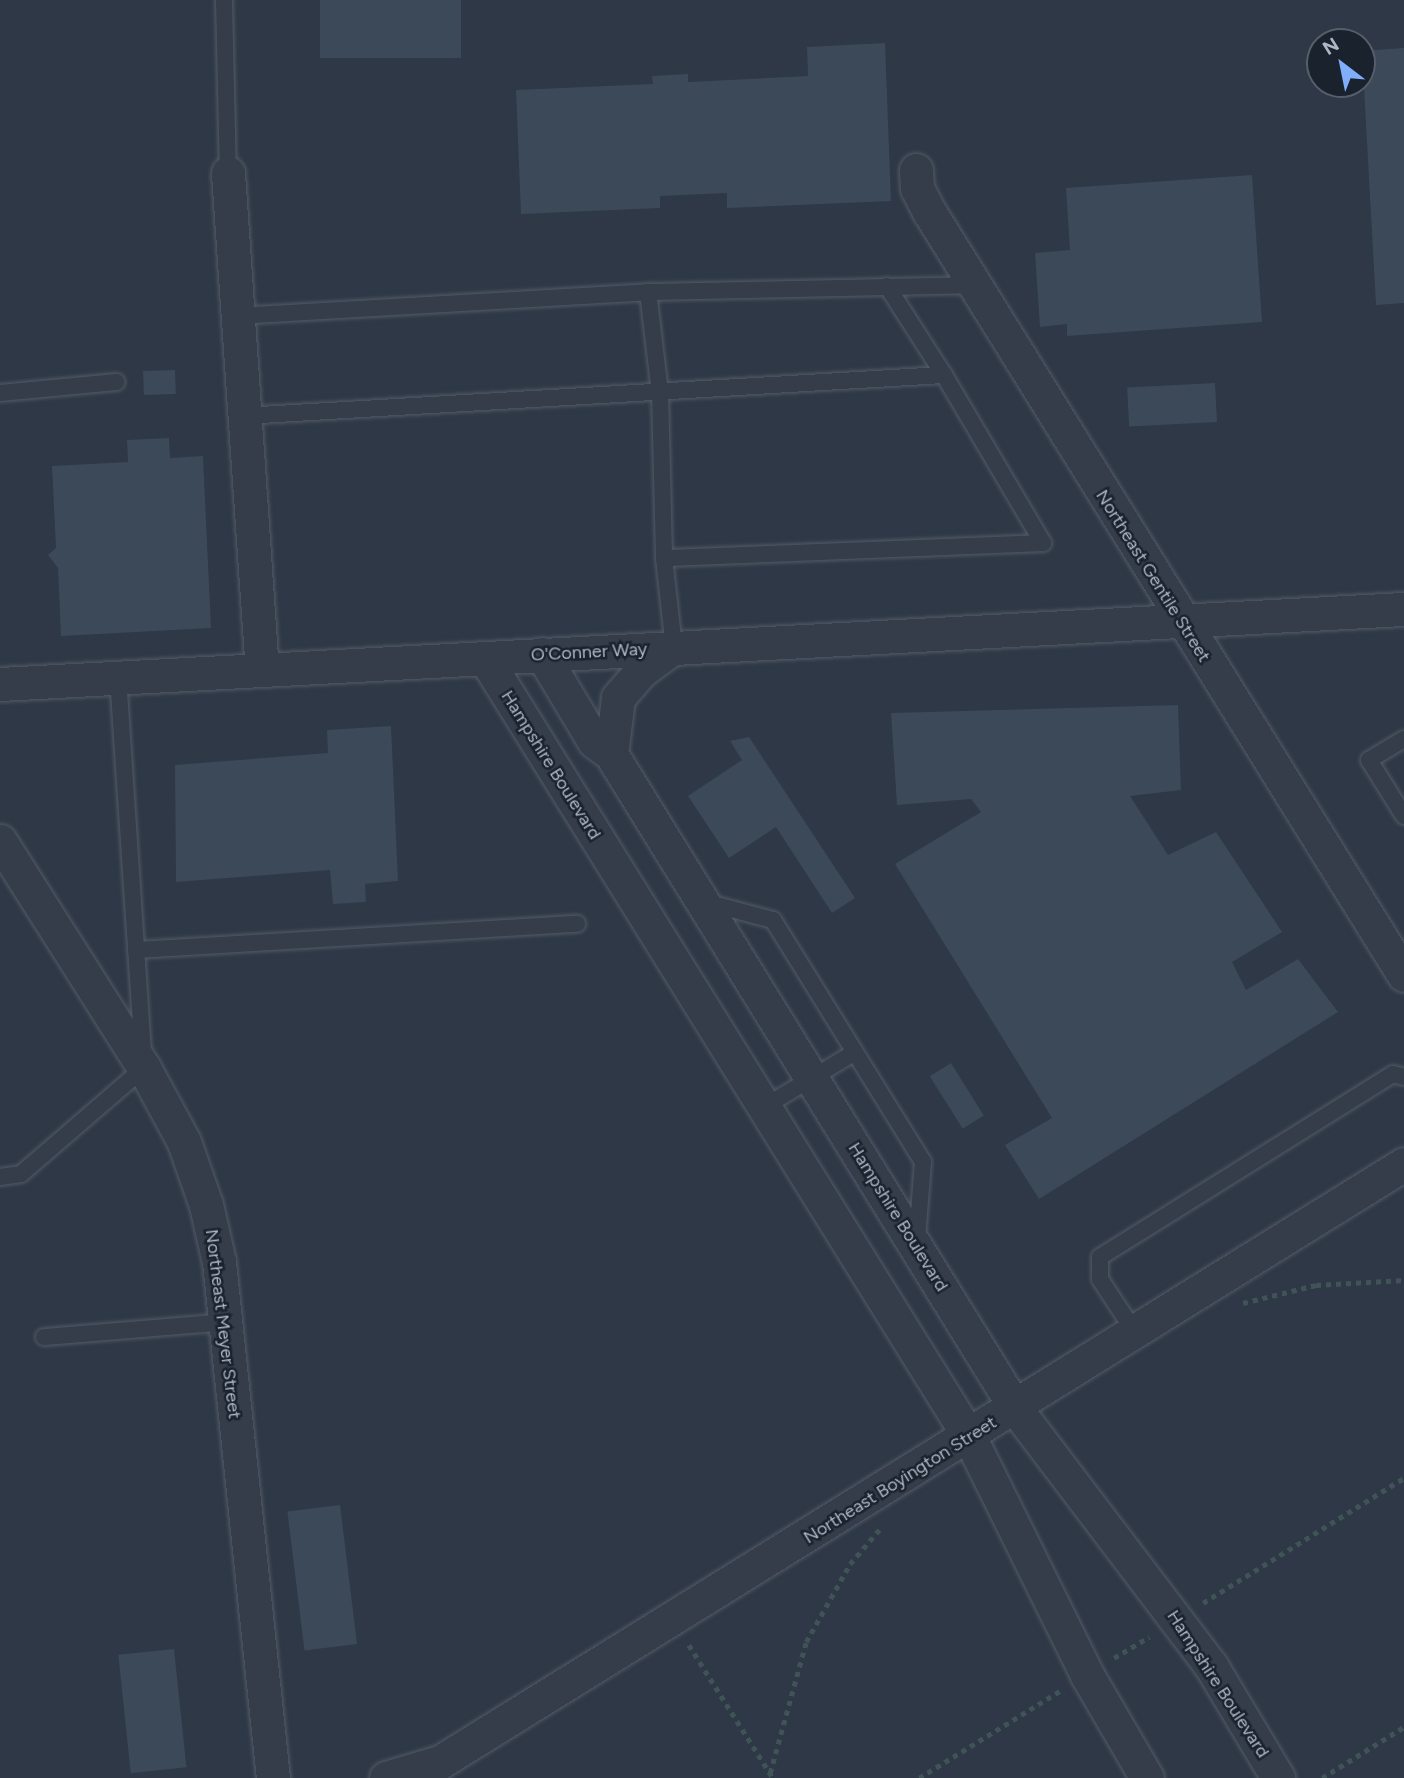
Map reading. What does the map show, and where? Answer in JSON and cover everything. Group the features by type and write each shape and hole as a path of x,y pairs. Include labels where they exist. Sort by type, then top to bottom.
{"street":[{"name":"Northeast Gentile Street","path":"916,170 920,196 1178,618 1404,975"},
{"path":"228,173 262,668"},
{"name":"O'Conner Way","path":"0,684 118,675 485,658 1178,618 1404,609"},
{"path":"611,754 618,698 642,670 674,647"},
{"name":"Hampshire Boulevard","path":"542,654 594,741 611,754 1016,1409 1204,1656 1278,1778"},
{"name":"Hampshire Boulevard","path":"485,658 970,1438 1087,1675 1147,1778"},
{"name":"Northeast Meyer Street","path":"0,841 145,1068 184,1142 206,1205 225,1322 273,1778"},
{"name":"Northeast Boyington Street","path":"386,1778 440,1762 970,1438 1404,1164"}],"lane":[{"path":"224,0 228,173"},
{"path":"236,316 648,292 974,285"},
{"path":"664,558 1043,543 944,375 887,286"},
{"path":"648,292 660,392 664,558 674,647"},
{"path":"243,416 944,375"},
{"path":"0,393 116,382"},
{"path":"0,1177 21,1174 145,1068 118,675"},
{"path":"1404,739 1369,760 1404,816"},
{"path":"702,901 773,919 923,1162 917,1248"},
{"path":"136,950 577,925"},
{"path":"764,1107 855,1052"},
{"path":"1136,1334 1100,1279 1100,1256 1392,1074 1404,1076"},
{"path":"44,1337 225,1322"}],"path":[{"path":"1216,1283 1237,1305 1316,1286 1404,1280"},
{"path":"1197,1607 1404,1478"},
{"path":"771,1776 806,1642 850,1564 882,1526"},
{"path":"1106,1663 1158,1630"},
{"path":"687,1641 771,1776"},
{"path":"919,1778 1067,1687"},
{"path":"1322,1778 1404,1727"}],"shaded area":[{"path":"0,0 1404,0 1404,1778 0,1778"}],"building":[{"path":"320,0 461,0 461,58 320,58"},
{"path":"885,43 891,201 727,208 727,193 660,196 660,208 521,214 516,90 653,84 652,76 688,74 688,82 808,76 807,47"},
{"path":"1404,48 1404,303 1376,305 1365,98 1376,98 1376,50"},
{"path":"1252,175 1262,322 1067,336 1067,324 1040,327 1035,253 1070,250 1066,188"},
{"path":"175,370 176,394 144,395 143,371"},
{"path":"1215,383 1217,422 1129,427 1127,388"},
{"path":"169,438 170,458 203,456 211,628 61,636 58,568 48,555 56,548 52,466 128,462 127,440"},
{"path":"1178,705 1181,790 1130,796 1168,855 1216,832 1282,932 1232,962 1246,990 1298,959 1338,1012 1039,1199 1005,1145 1052,1118 895,864 981,812 971,799 897,805 891,713"},
{"path":"391,726 398,881 365,884 366,902 333,904 330,870 176,882 175,765 328,753 327,730"},
{"path":"749,737 855,898 832,913 776,827 729,858 688,796 742,760 730,741"},
{"path":"951,1063 984,1116 963,1129 930,1076"},
{"path":"340,1505 357,1644 304,1650 287,1511"},
{"path":"174,1649 186,1767 131,1773 118,1655"}]}
